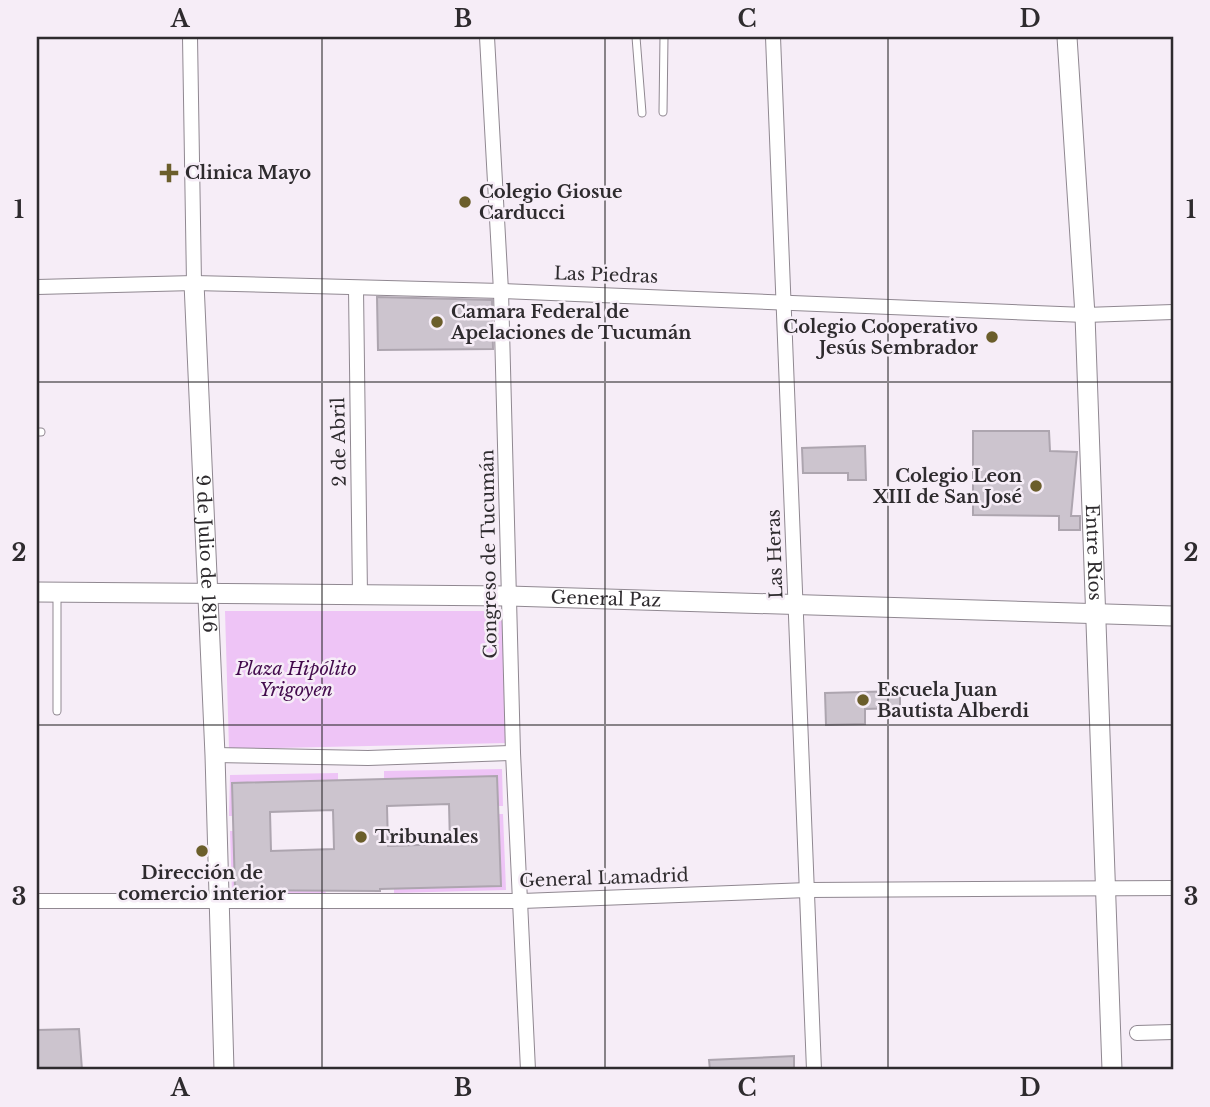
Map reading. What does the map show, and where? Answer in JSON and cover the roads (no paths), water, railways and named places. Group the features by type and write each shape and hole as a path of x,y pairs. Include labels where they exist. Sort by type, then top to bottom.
{"street":[{"name":"9 de Julio de 1816","path":"191,37 194,283 215,755 224,1070"},
{"name":"Congreso de Tucumán","path":"487,37 501,290 513,753 528,1070"},
{"name":"Las Heras","path":"773,37 814,1070"},
{"name":"Entre Ríos","path":"1067,37 1085,315 1098,615 1112,1070"},
{"name":"Las Piedras","path":"37,288 194,283 356,289 501,290 1085,315 1173,313"},
{"name":"2 de Abril","path":"356,289 359,595"},
{"name":"General Paz","path":"37,592 509,596 1173,616"},
{"path":"215,755 368,758 513,753"},
{"name":"General Lamadrid","path":"37,901 522,901 808,890 1173,887"},
{"path":"1137,1033 1173,1032"}],"lane":[{"path":"636,37 642,113"},
{"path":"663,113 664,37"},
{"path":"57,592 57,711"}],"place":[{"name":"Clinica Mayo","path":"169,173"},
{"name":"Colegio Giosue Carducci","path":"465,202"},
{"name":"Camara Federal de Apelaciones de Tucumán","path":"437,322"},
{"name":"Colegio Cooperativo Jesús Sembrador","path":"992,337"},
{"name":"Colegio Leon XIII de San José","path":"1036,486"},
{"name":"Escuela Juan Bautista Alberdi","path":"863,700"},
{"name":"Tribunales","path":"361,837"},
{"name":"Dirección de comercio interior","path":"202,851"}],"park label":[{"name":"Plaza Hipólito Yrigoyen","path":"296,679"}]}
